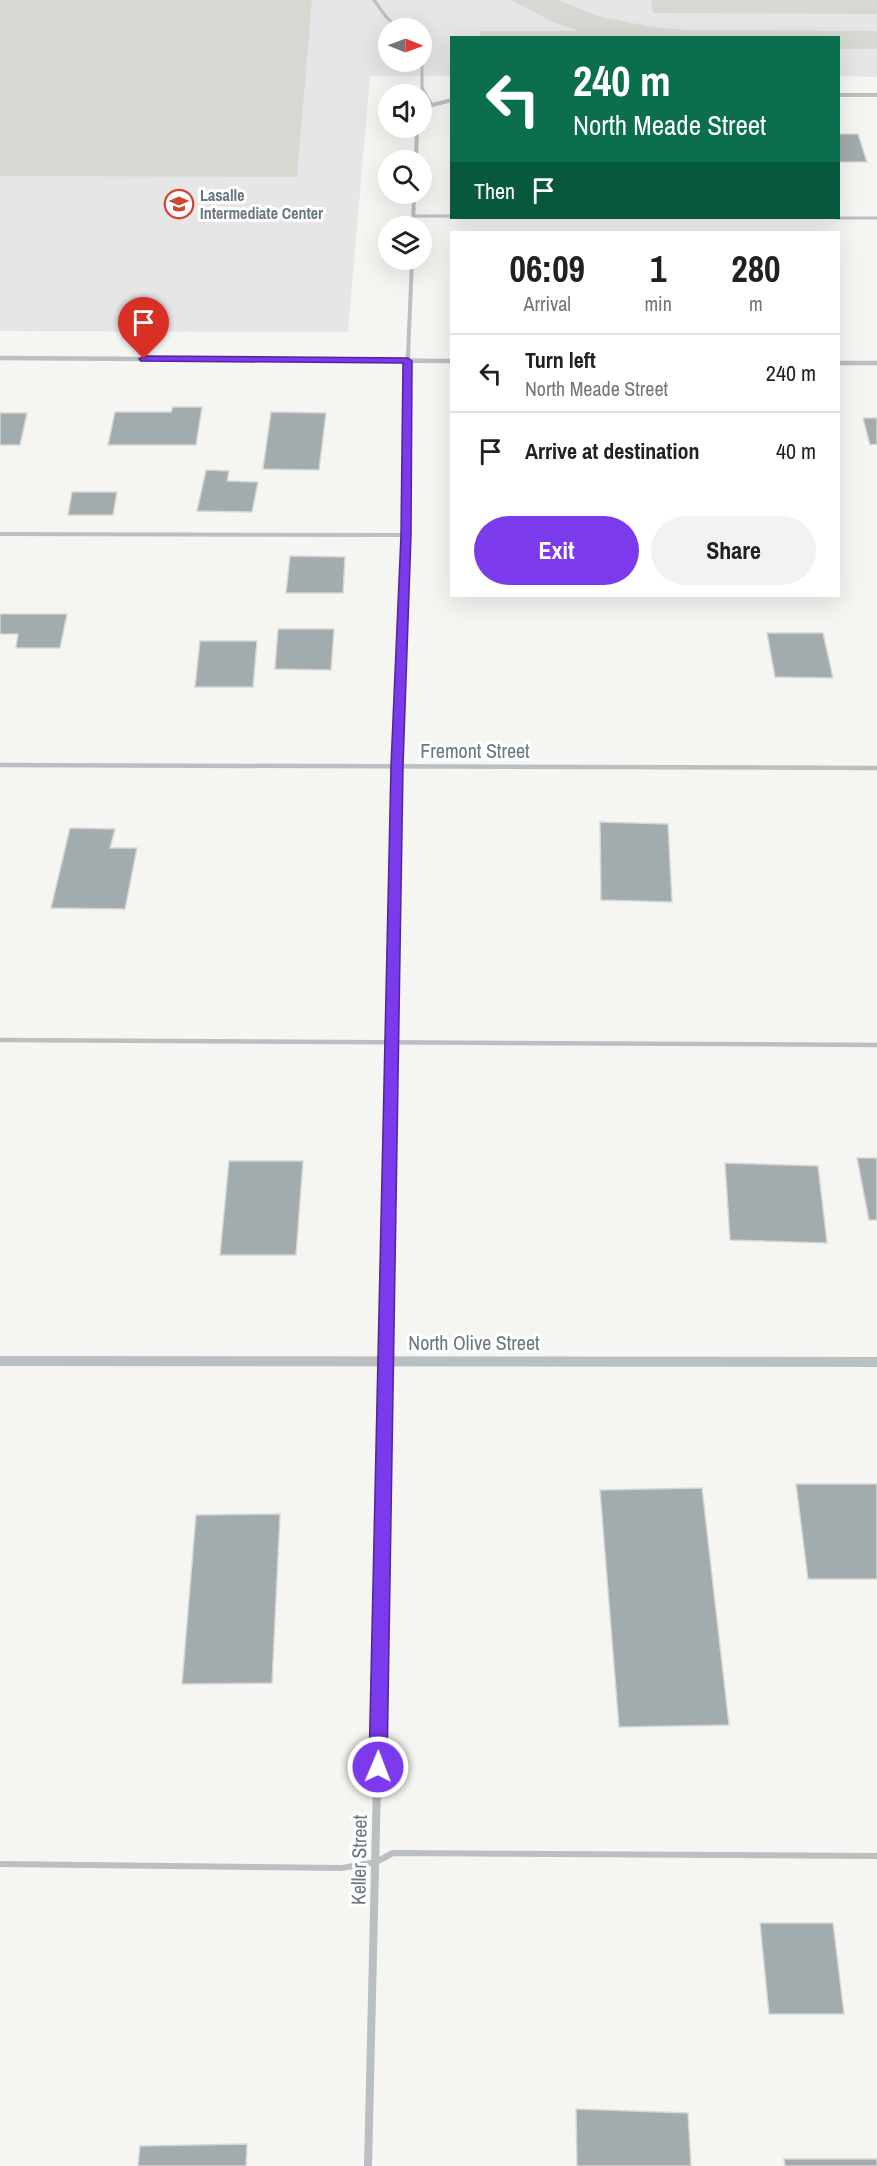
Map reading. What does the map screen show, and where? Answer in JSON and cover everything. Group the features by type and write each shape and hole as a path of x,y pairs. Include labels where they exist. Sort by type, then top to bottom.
{"street":[{"path":"840,95 877,95"},
{"path":"432,105 450,100"},
{"path":"414,204 414,216"},
{"name":"Keller Street","path":"368,2166 387,1363 397,766 406,535 412,270"},
{"path":"0,358 450,361"},
{"path":"840,363 877,363"},
{"name":"Fremont Street","path":"0,765 877,768"},
{"name":"North Olive Street","path":"0,1361 877,1362"}],"lane":[{"path":"374,0 389,18"},
{"path":"432,216 450,216"},
{"path":"840,218 877,218"},
{"path":"0,534 406,535"},
{"path":"0,1040 877,1045"},
{"path":"0,1864 342,1868 376,1862 393,1853 877,1856"}],"shaded area":[{"name":"Lasalle Intermediate Center","path":"0,0 877,0 877,77 840,76 840,36 450,36 450,76 370,76 348,332 0,331"},
{"path":"0,0 312,0 297,177 0,176"},
{"path":"511,0 558,0 601,17 682,30 877,31 877,49 840,49 840,36 480,36 480,31 579,31 551,21"},
{"path":"651,0 877,0 877,14 653,13"}],"building":[{"path":"840,134 858,134 867,162 840,162"},
{"path":"173,407 202,407 196,445 108,445 115,412 171,412"},
{"path":"271,412 326,413 319,470 263,469"},
{"path":"0,413 27,413 20,445 0,445"},
{"path":"863,418 877,418 877,444 870,445"},
{"path":"206,470 229,471 227,481 258,482 252,512 197,511"},
{"path":"72,492 117,492 113,515 68,515"},
{"path":"290,556 345,557 343,593 286,593"},
{"path":"0,614 67,614 60,648 16,648 18,634 0,634"},
{"path":"278,629 334,629 331,670 275,669"},
{"path":"767,633 823,633 833,678 775,677"},
{"path":"200,641 257,641 253,687 195,687"},
{"path":"600,822 668,824 672,902 601,900"},
{"path":"70,828 115,829 110,848 137,848 125,909 51,908"},
{"path":"857,1158 877,1158 877,1220 869,1220"},
{"path":"229,1161 303,1161 296,1255 220,1255"},
{"path":"725,1163 818,1166 827,1243 730,1240"},
{"path":"796,1484 877,1484 877,1579 808,1579"},
{"path":"702,1488 729,1725 619,1727 600,1490"},
{"path":"280,1514 272,1683 182,1684 196,1515"},
{"path":"760,1923 833,1923 844,2014 769,2014"},
{"path":"576,2109 688,2113 691,2166 577,2166"},
{"path":"247,2144 246,2166 138,2166 140,2146"},
{"path":"784,2159 877,2159 877,2166 785,2166"}],"place":[{"name":"Lasalle Intermediate Center","path":"179,204"}],"route":[{"path":"144,359 408,361 406,535 397,766 391,1043 378,1767"}]}
